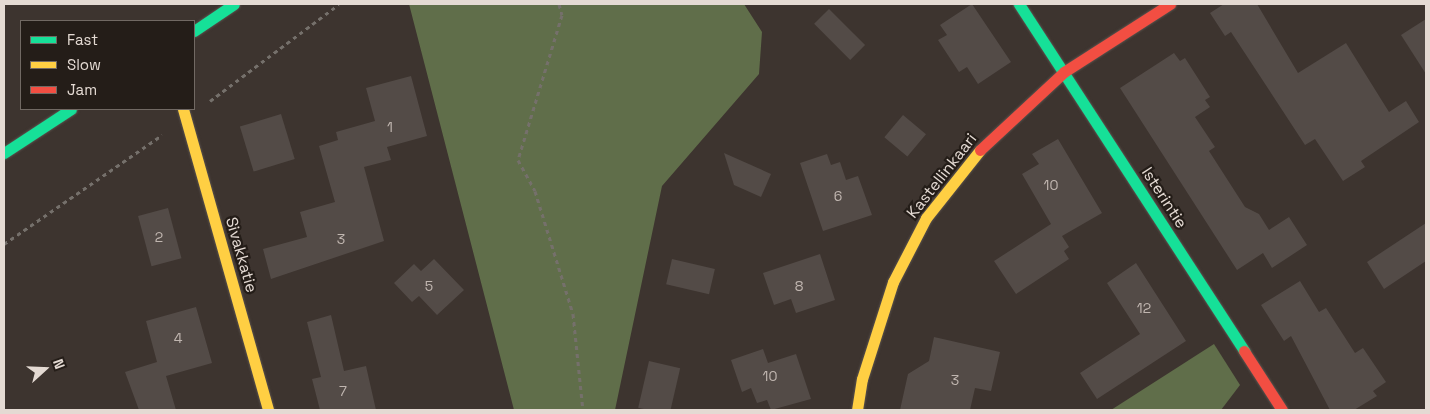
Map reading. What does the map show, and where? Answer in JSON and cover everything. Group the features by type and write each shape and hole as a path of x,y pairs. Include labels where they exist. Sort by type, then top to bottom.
{"street":[{"path":"195,30 234,4"},
{"name":"Isterintie","path":"1019,4 1282,410"},
{"name":"Kastellinkaari","path":"857,410 862,379 893,282 926,218 979,151 1064,72 1170,4"},
{"path":"4,153 69,110"},
{"name":"Sivakkatie","path":"182,110 268,410"}],"path":[{"path":"559,4 557,32 518,160 535,191 573,314 583,410"}],"green space":[{"path":"409,4 744,4 762,32 759,74 662,186 615,410 514,410"},
{"path":"1214,344 1240,385 1221,410 1111,410"}],"building":[{"path":"972,4 1011,62 978,84 967,67 959,72 938,40 947,35 940,25"},
{"path":"1224,4 1257,4 1298,73 1346,43 1389,112 1406,101 1419,122 1361,161 1365,167 1343,181 1315,139 1305,145 1231,32 1225,36 1210,13"},
{"path":"829,9 865,45 850,60 814,24"},
{"path":"1426,19 1426,74 1401,35"},
{"path":"1174,53 1180,61 1185,58 1210,97 1205,100 1210,107 1195,117 1215,147 1209,151 1245,207 1259,214 1269,230 1289,217 1307,245 1272,268 1263,253 1237,270 1120,88"},
{"path":"411,76 427,136 387,147 391,160 364,167 384,241 271,279 263,249 307,237 300,212 335,202 319,146 338,140 336,132 375,121 366,88"},
{"path":"281,114 295,159 254,172 240,127"},
{"path":"903,115 926,134 907,156 884,137"},
{"path":"1058,139 1102,213 1062,236 1069,247 1064,251 1069,259 1016,294 994,261 1051,224 1022,174 1039,164 1032,154"},
{"path":"724,153 771,174 761,197 734,185"},
{"path":"827,154 831,165 840,162 846,180 858,176 872,215 823,231 800,163"},
{"path":"168,208 181,258 152,266 138,216"},
{"path":"1426,223 1426,261 1384,289 1367,262"},
{"path":"820,254 835,300 796,313 791,299 774,305 763,273"},
{"path":"434,259 464,290 437,315 419,296 412,302 394,283 414,264 421,271"},
{"path":"672,259 715,269 709,294 666,284"},
{"path":"1136,263 1186,341 1097,399 1080,373 1140,334 1107,283"},
{"path":"1300,281 1319,312 1326,308 1355,353 1363,348 1386,382 1373,391 1377,396 1354,410 1330,410 1291,336 1284,341 1261,305"},
{"path":"196,307 212,363 166,376 176,410 139,410 125,372 157,362 146,321"},
{"path":"331,315 344,371 366,366 376,410 320,410 312,379 321,377 307,322"},
{"path":"934,337 1000,352 991,391 975,388 970,410 900,410 908,374 929,361"},
{"path":"763,349 768,363 796,354 811,399 771,410 767,400 757,403 751,388 742,392 731,360"},
{"path":"649,361 680,368 671,410 648,410 638,408"}],"traffic: fast":[{"path":"195,30 234,4"},
{"path":"1019,4 1244,351"},
{"path":"4,153 69,110"}],"traffic: slow":[{"path":"183,110 268,410"},
{"path":"857,410 862,379 893,282 926,218 980,150"}],"traffic: jam":[{"path":"980,150 1064,72 1170,4"},
{"path":"1244,351 1282,410"}]}
